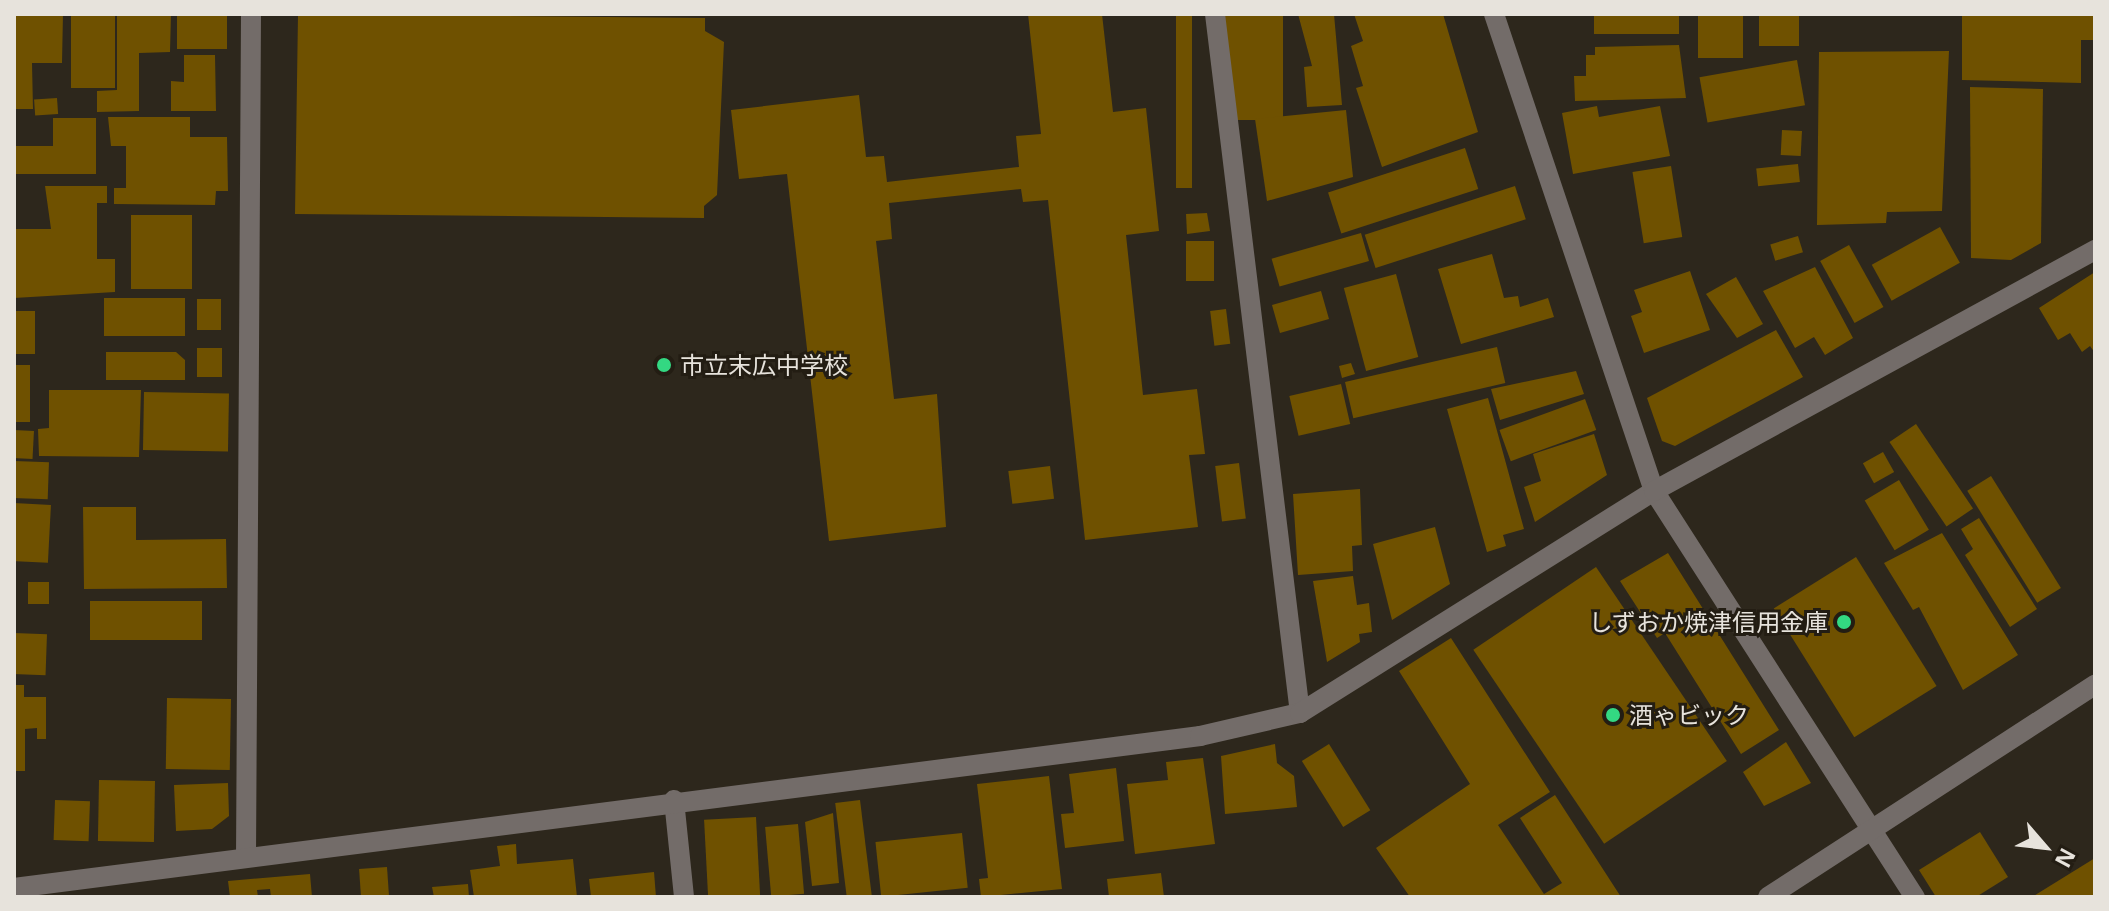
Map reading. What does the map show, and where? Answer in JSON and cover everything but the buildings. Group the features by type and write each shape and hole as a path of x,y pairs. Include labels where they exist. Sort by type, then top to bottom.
{"street":[{"path":"246,857 251,14"},
{"path":"1215,14 1300,713"},
{"path":"1494,14 1654,491 1875,829 1915,897"},
{"path":"14,888 674,800 1200,736 1300,713 1654,491 2095,250"},
{"path":"1768,897 2095,685"},
{"path":"674,800 684,897"}],"place":[{"name":"市立末広中学校","path":"664,365"},
{"name":"しずおか焼津信用金庫","path":"1844,622"},
{"name":"酒ゃビック","path":"1613,715"}]}
